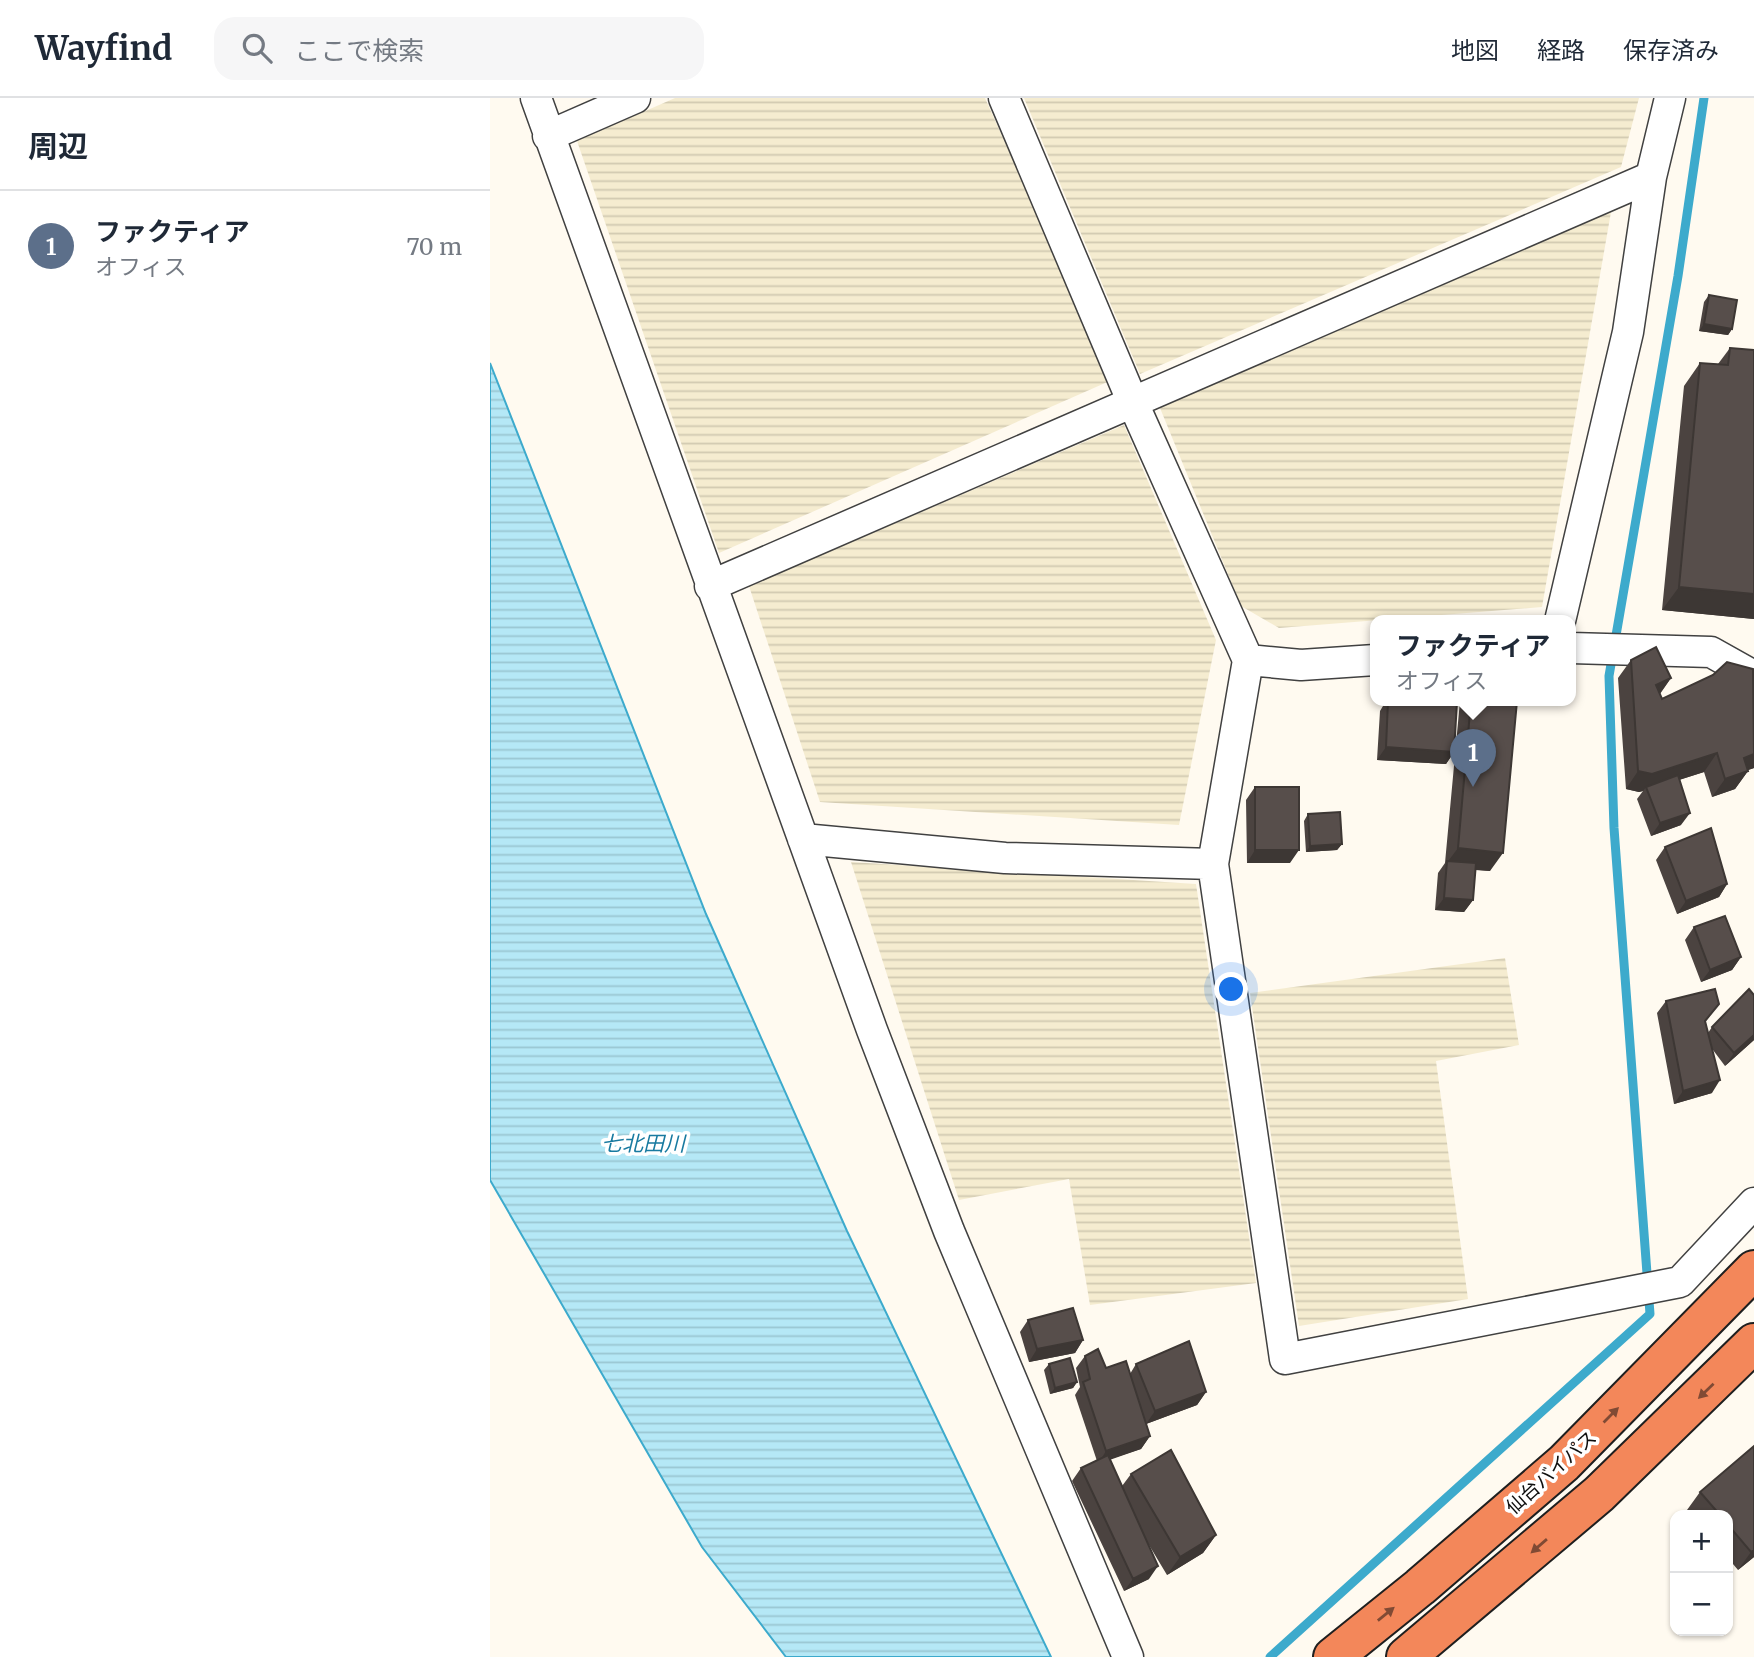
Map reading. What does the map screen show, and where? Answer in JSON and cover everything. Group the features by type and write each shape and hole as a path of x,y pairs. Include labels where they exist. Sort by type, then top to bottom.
{"highway":[{"name":"仙台バイパス","path":"1332,1657 1420,1587 1563,1463 1754,1270"},
{"path":"1406,1657 1599,1494 1754,1343"}],"street":[{"path":"536,98 872,1030 949,1231 1128,1657"},
{"path":"548,136 635,98"},
{"path":"1004,98 1133,404 1248,660 1213,864 1286,1359 1680,1282 1754,1203"},
{"path":"1561,615 1629,332 1651,177 1670,98"},
{"path":"710,586 1651,177"},
{"path":"1576,648 1711,652 1750,674 1754,684"},
{"path":"1248,660 1301,665 1370,660"},
{"path":"803,839 1005,858 1213,864"}],"shaded area":[{"path":"675,98 985,98 1112,380 719,553 577,141"},
{"path":"1024,98 1639,98 1621,167 1140,374"},
{"path":"1611,212 1542,607 1442,615 1370,615 1370,621 1279,628 1241,606 1160,408"},
{"path":"1124,425 1216,640 1179,825 820,802 749,586"},
{"path":"851,862 1196,884 1256,1283 1090,1305 1069,1179 959,1200"},
{"path":"1505,958 1519,1045 1436,1061 1468,1299 1299,1326 1250,993"}],"water":[{"name":"七北田川","path":"490,363 706,914 847,1231 1051,1657 786,1657 702,1547 490,1180"}],"building":[{"path":"1709,295 1737,300 1732,329 1704,324"},
{"path":"1730,348 1754,350 1754,594 1679,587 1700,363 1728,365"},
{"path":"1656,647 1671,678 1656,685 1662,699 1713,675 1727,662 1753,669 1754,754 1744,758 1748,771 1725,779 1717,753 1652,774 1638,771 1631,660"},
{"path":"1388,706 1457,706 1454,752 1386,747"},
{"path":"1471,706 1517,706 1503,853 1458,848"},
{"path":"1678,775 1690,813 1660,823 1646,787"},
{"path":"1255,787 1299,787 1299,850 1255,850"},
{"path":"1340,812 1342,844 1310,846 1308,814"},
{"path":"1711,828 1727,884 1686,901 1665,847"},
{"path":"1447,861 1476,863 1473,900 1444,898"},
{"path":"1725,916 1741,957 1710,970 1694,927"},
{"path":"1715,989 1719,1004 1705,1021 1720,1080 1683,1091 1666,1001"},
{"path":"1749,989 1754,995 1754,1035 1734,1053 1712,1027"},
{"path":"1073,1308 1083,1340 1037,1349 1028,1320"},
{"path":"1189,1341 1206,1392 1155,1411 1136,1364"},
{"path":"1098,1349 1106,1368 1126,1361 1150,1436 1106,1451 1083,1382 1090,1379 1085,1356"},
{"path":"1070,1358 1077,1382 1055,1388 1049,1364"},
{"path":"1754,1446 1754,1550 1751,1552 1733,1531 1733,1510 1716,1510 1700,1492"},
{"path":"1171,1450 1216,1535 1180,1557 1131,1474"},
{"path":"1108,1455 1158,1566 1133,1579 1081,1468"}],"waterway":[{"path":"1270,1657 1650,1314 1614,828 1609,676 1678,276 1704,98"}],"place":[{"name":"ファクティア","path":"1473,787"}]}
